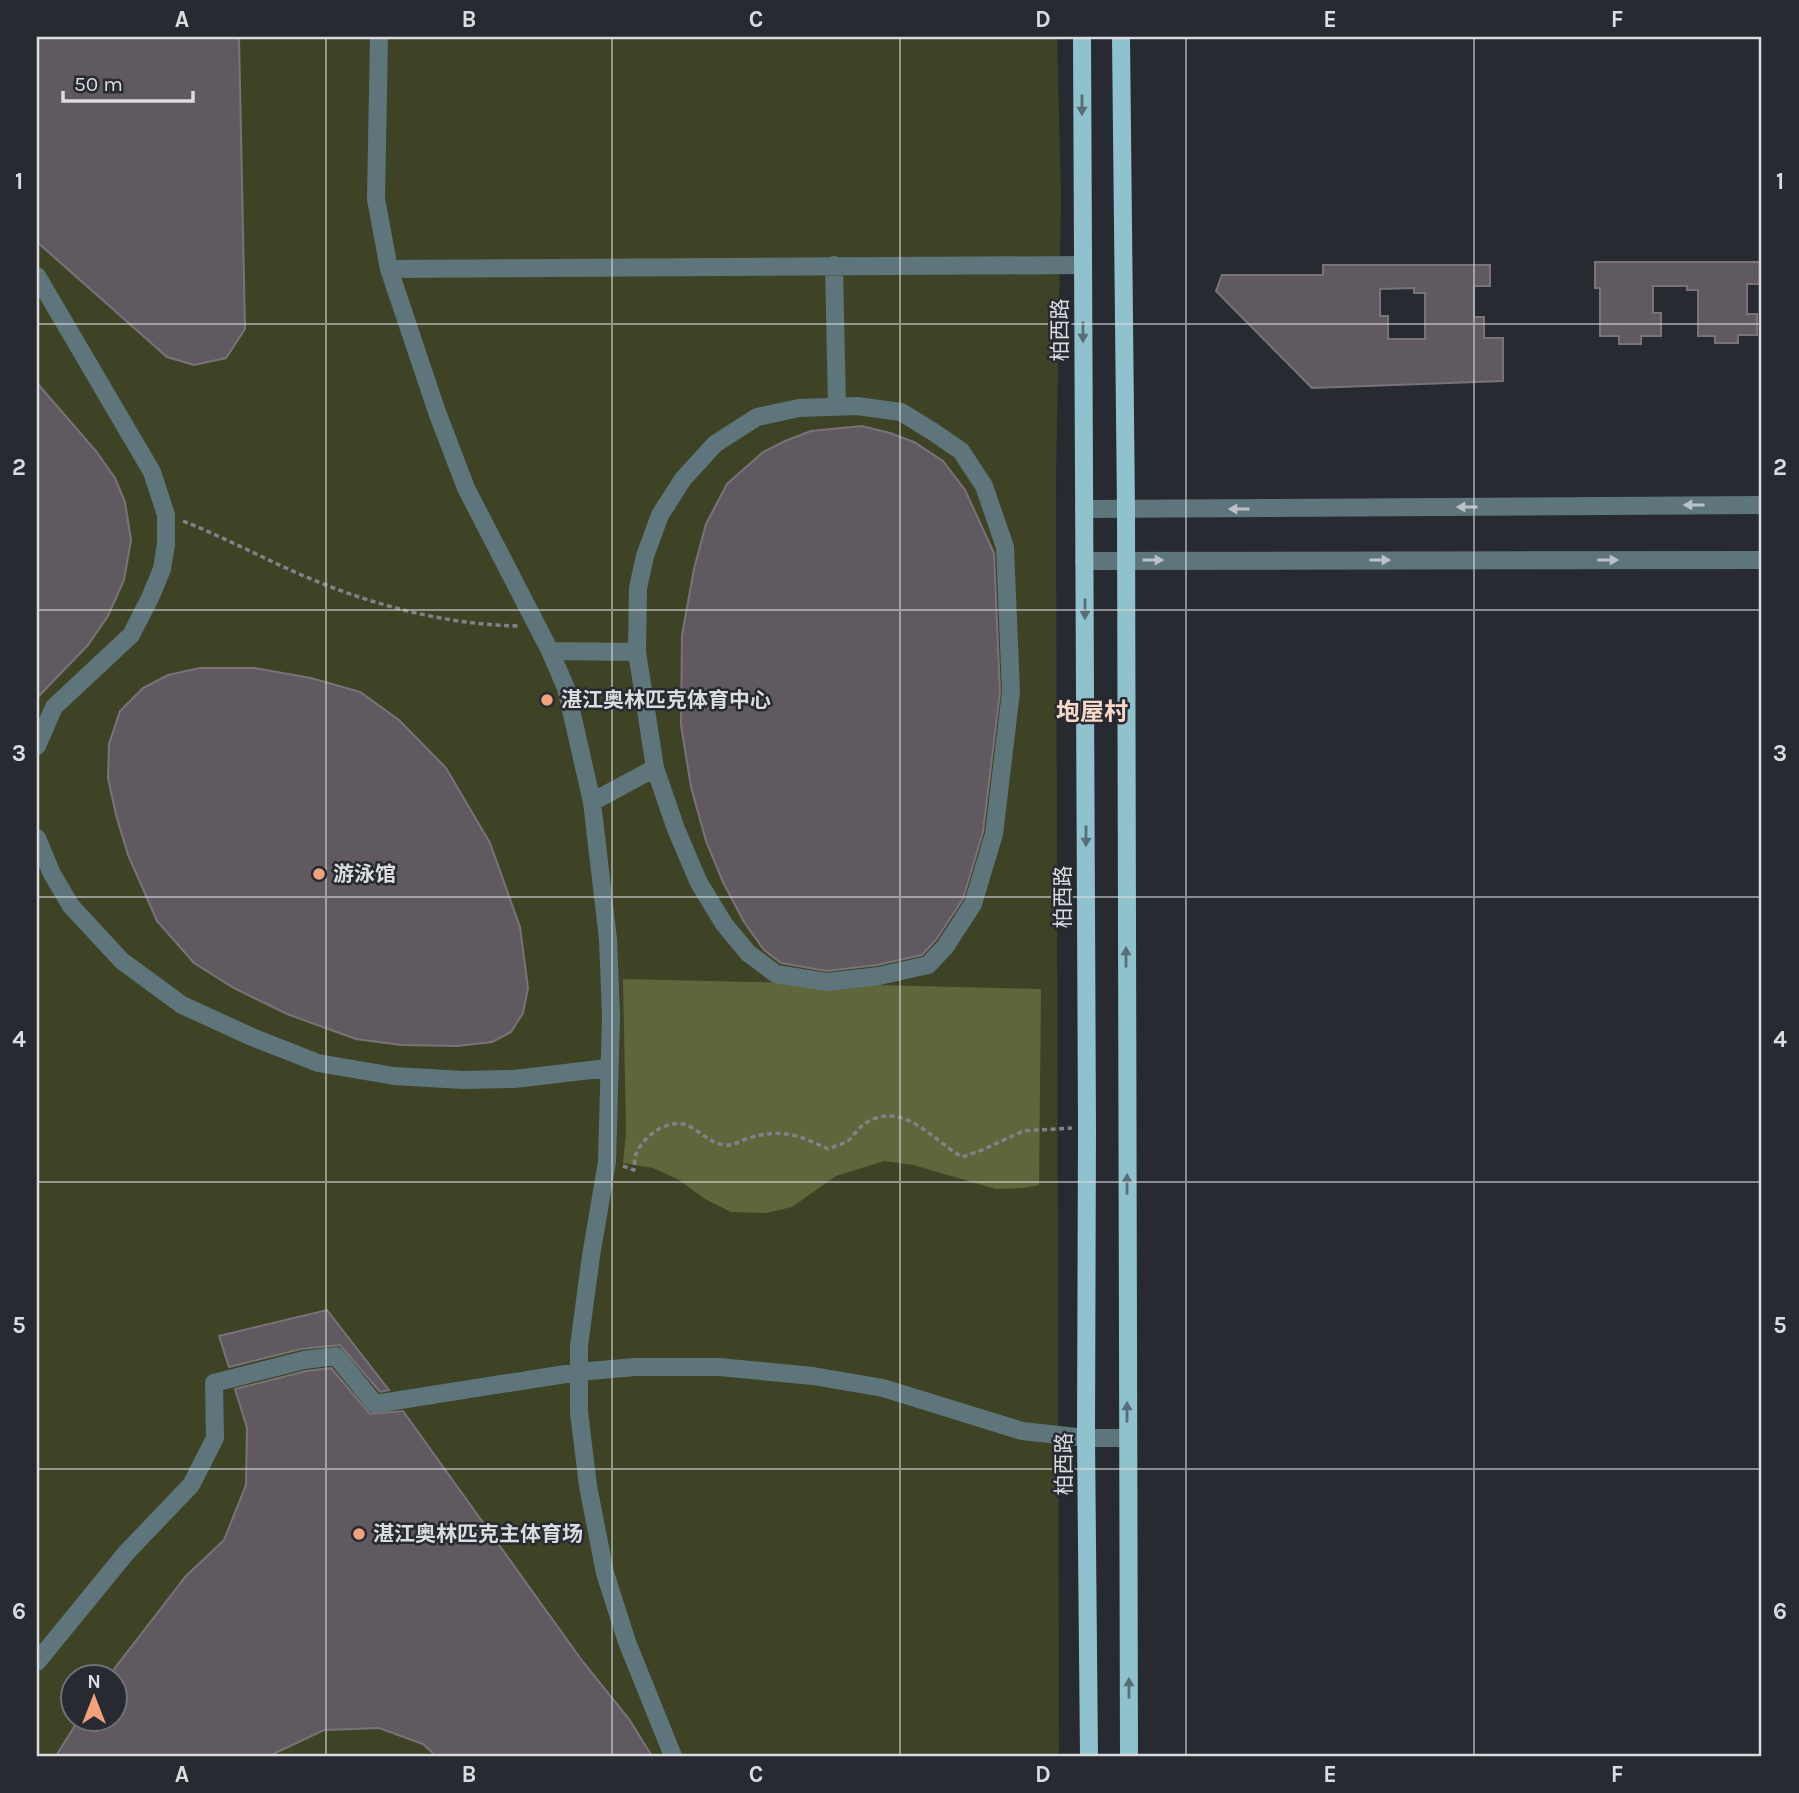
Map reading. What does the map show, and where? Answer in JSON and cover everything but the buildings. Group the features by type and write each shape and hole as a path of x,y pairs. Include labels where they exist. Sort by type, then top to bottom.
{"main road":[{"name":"柏西路","path":"1082,37 1086,1438 1090,1756"},
{"path":"1121,37 1126,509 1129,1756"}],"street":[{"path":"379,37 376,200 388,269 466,488 551,651 566,688 592,802 608,939 611,1016 607,1162 591,1256 578,1372 579,1412 588,1486 605,1573 627,1642 673,1756"},
{"path":"834,265 837,407"},
{"path":"388,269 1083,265"},
{"path":"37,276 152,472 166,515 166,544 162,569 131,635 54,707 37,746"},
{"path":"857,406 901,412 961,452 984,486 1005,547 1011,692 994,834 972,904 945,947 928,965 879,976 827,982 776,974 748,953 724,924 699,883 676,829 655,768 637,652 638,588 645,556 660,515 682,479 715,444 757,417 799,408 857,406"},
{"path":"1084,509 1762,505"},
{"path":"1084,561 1762,559"},
{"path":"551,651 637,652"},
{"path":"592,802 655,768"},
{"path":"37,838 52,874 71,906 122,961 182,1005 263,1041 318,1063 394,1076 463,1080 514,1079 608,1068"},
{"path":"37,1662 126,1553 191,1485 215,1438 214,1383 304,1360 336,1356 375,1404 578,1372 635,1367 719,1367 813,1376 895,1391 1022,1432 1086,1438 1128,1438"}],"path":[{"path":"166,515 326,585 407,611 484,625 536,626"},
{"path":"607,1162 634,1170 635,1154 649,1135 664,1126 682,1124 712,1142 729,1146 778,1132 807,1138 828,1149 846,1142 864,1124 888,1115 905,1117 962,1157 1023,1131 1087,1128"}],"green space":[{"name":"湛江奥林匹克体育中心","path":"37,37 1057,37 1061,196 1056,477 1059,1756 37,1756"},
{"path":"623,979 1041,989 1039,1185 996,1189 913,1165 884,1161 836,1176 792,1207 766,1213 731,1212 705,1199 679,1180 653,1168 623,1163 626,1132"}],"place":[{"name":"湛江奥林匹克体育中心","path":"547,700"},
{"name":"游泳馆","path":"319,874"},
{"name":"湛江奥林匹克主体育场","path":"359,1534"}],"district":[{"name":"垉屋村","path":"1092,712"}]}
